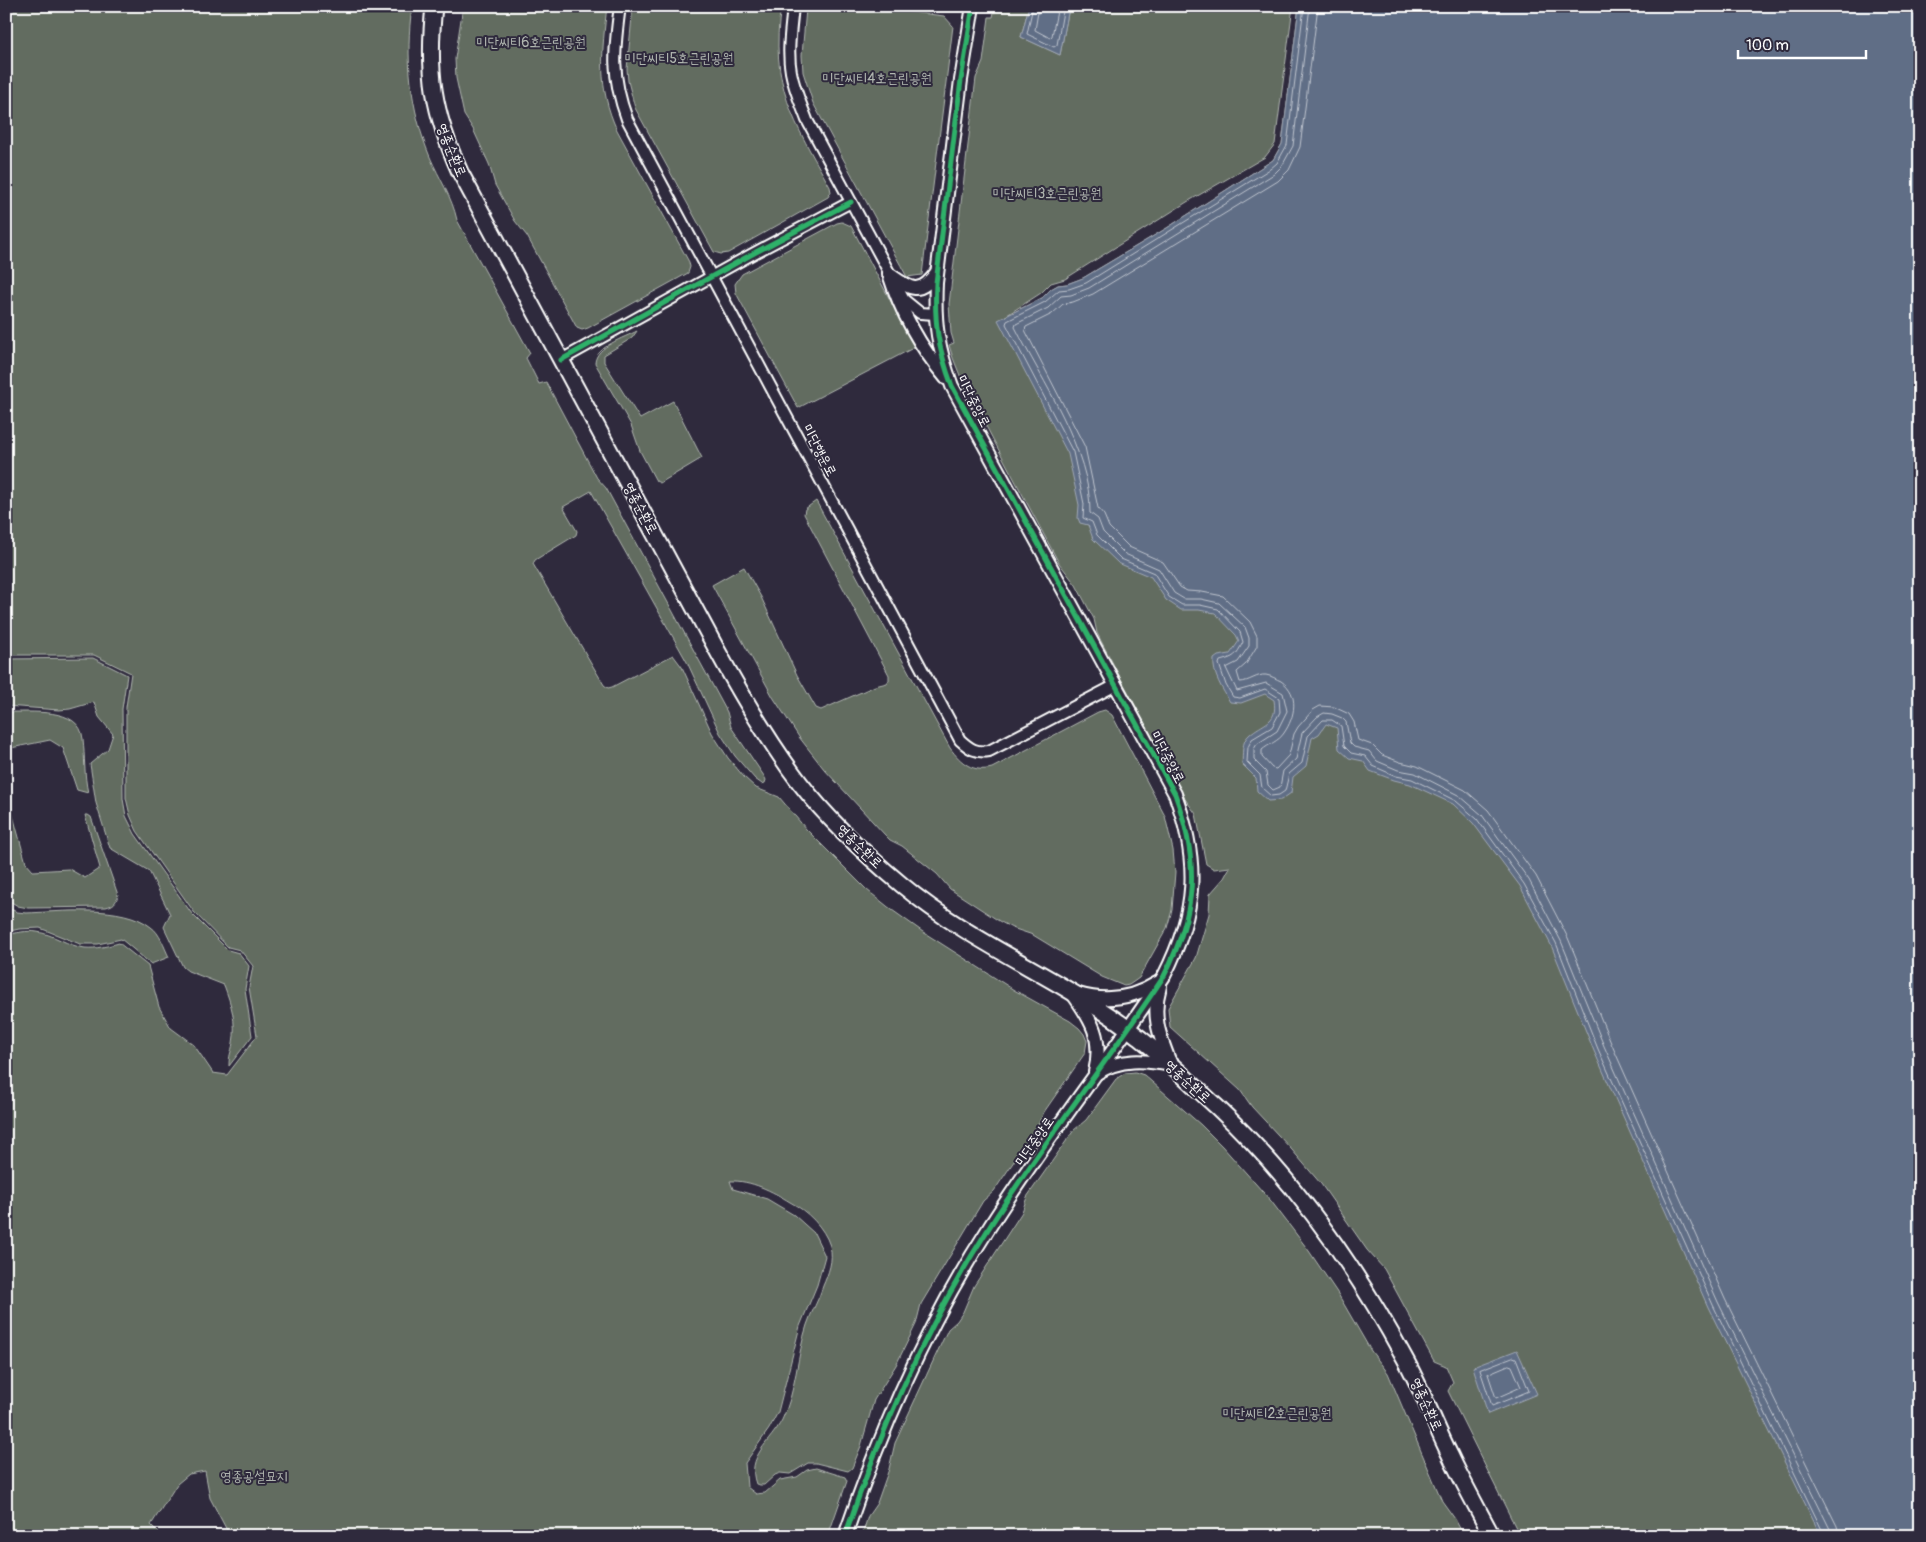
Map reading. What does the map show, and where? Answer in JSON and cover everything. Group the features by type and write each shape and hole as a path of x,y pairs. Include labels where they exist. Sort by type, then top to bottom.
{"main road":[{"name":"영종순환로","path":"434,6 431,37 433,90 442,129 460,172 749,708 802,785 865,852 904,887 947,918 1102,1011 1127,1029 1171,1065 1219,1109 1267,1158 1311,1213 1376,1306 1405,1358 1450,1455 1492,1536"}],"street":[{"name":"미단행운로","path":"620,6 614,52 614,75 619,99 637,138 960,740 970,749 980,752 989,751 1116,686"},
{"path":"793,6 789,46 791,70 807,120 889,274 909,305 920,313 935,314"},
{"name":"미단중앙로","path":"845,1536 864,1480 889,1417 917,1357 955,1284 1007,1200 1161,980 1177,949 1186,923 1191,897 1192,869 1190,845 1175,794 952,386 938,341 935,314 938,271 961,80 973,6"},
{"path":"561,360 712,276 851,202"},
{"path":"889,274 907,287 917,289 924,286 938,271"},
{"path":"889,274 901,307 928,357 952,386"},
{"path":"1071,992 1089,997 1118,998 1133,996 1161,980"},
{"path":"1095,1074 1114,1064 1136,1060 1171,1065 1161,1040 1155,1015 1161,980"},
{"path":"1071,992 1096,1031 1098,1052 1095,1074"}],"green space":[{"name":"영종공설묘지","path":"6,6 412,6 409,64 414,102 423,139 452,203 457,220 530,353 526,358 539,384 546,382 597,478 606,488 727,712 731,727 764,776 765,783 762,784 755,779 735,756 720,733 687,662 591,491 563,507 577,531 576,535 535,560 533,564 604,685 608,688 612,687 673,655 682,667 712,733 728,758 744,777 756,788 779,797 806,829 867,890 892,910 1014,990 1070,1021 1084,1034 1087,1041 1085,1053 1044,1112 1037,1127 994,1191 983,1201 921,1304 916,1324 896,1365 874,1400 861,1446 852,1468 848,1471 816,1463 808,1463 790,1474 780,1473 775,1475 764,1485 756,1484 754,1465 761,1450 777,1428 787,1409 809,1320 831,1262 831,1251 824,1232 803,1210 761,1187 746,1182 730,1181 733,1189 767,1199 794,1215 814,1233 825,1256 817,1285 800,1326 778,1412 769,1429 745,1463 747,1487 756,1494 765,1493 780,1480 797,1477 807,1470 816,1468 845,1477 847,1481 828,1536 230,1536 210,1498 205,1471 189,1474 177,1484 151,1525 162,1536 6,1536 6,935 33,931 85,948 98,948 119,943 148,966 159,1007 171,1028 194,1045 213,1073 227,1075 257,1036 249,987 253,966 240,950 228,947 194,912 137,831 130,815 126,798 126,707 131,673 94,655 6,655"},
{"name":"미단씨티6호근린공원","path":"463,6 607,6 603,54 606,99 617,130 689,262 688,273 588,328 582,330 577,328 527,236 515,221 495,185 489,164 473,129 464,115 456,78 455,59"},
{"name":"미단씨티5호근린공원","path":"633,6 781,6 778,34 782,80 796,122 830,187 831,192 828,197 728,253 714,252 635,108 627,69"},
{"name":"미단씨티4호근린공원","path":"809,6 863,6 944,16 953,26 922,275 907,277 813,103 803,72 802,55 806,9"},
{"name":"미단씨티3호근린공원","path":"995,6 1029,6 1021,37 1060,55 1069,8 1066,6 1293,6 1275,144 1265,157 1187,202 1065,279 1051,283 1041,293 1004,317 1042,298 1058,285 1083,278 1167,228 1273,160 1282,144 1299,6 1920,6 1920,1536 1520,1536 1448,1391 1453,1382 1446,1366 1434,1361 1384,1269 1367,1250 1321,1184 1252,1107 1240,1090 1170,1027 1168,1008 1196,958 1209,914 1210,894 1224,878 1230,867 1214,869 1206,864 1196,814 1185,799 1102,643 1097,633 1094,619 1076,585 1059,563 963,383 949,345 954,343 951,333 949,304 976,78 983,62 989,17 993,17"},
{"path":"842,222 851,226 915,347 798,408 736,293 735,284 742,274"},
{"path":"637,331 632,338 604,355 604,362 640,419 673,401 702,458 660,483 656,481 640,451 631,425 595,363 600,352 605,347"},
{"path":"816,501 950,748 963,762 973,768 992,768 1098,712 1105,710 1112,715 1165,816 1173,850 1175,872 1172,910 1167,928 1139,978 1129,985 1124,986 1102,977 1033,935 1012,928 999,921 950,889 937,874 902,846 890,840 824,769 799,737 773,697 712,585 744,567 761,597 797,675 816,708 821,710 875,686 887,683 889,680 889,675 804,514 805,509"},
{"path":"93,658 127,675 122,709 123,799 126,816 135,834 192,914 228,950 239,953 249,966 245,989 252,1036 229,1066 234,1035 234,1020 224,985 188,971 183,967 164,927 170,914 149,871 110,848 96,803 90,764 108,749 113,734 99,717 94,702 59,710 6,706 6,659"},
{"path":"6,712 40,712 64,716 73,721 80,728 83,739 88,793 77,790 63,748 50,740 6,749"},
{"path":"6,790 26,863 33,871 69,869 85,878 100,868 85,815 91,817 118,895 114,903 106,907 28,908 18,906 6,899"},
{"path":"6,907 17,912 26,913 91,911 124,915 139,920 151,927 159,936 169,957 151,964 121,939 98,944 80,944 40,928 6,932"},
{"name":"미단씨티2호근린공원","path":"1135,1072 1144,1075 1222,1146 1271,1201 1309,1251 1338,1294 1371,1351 1388,1373 1442,1501 1464,1536 862,1536 868,1516 877,1503 889,1469 895,1443 948,1329 963,1312 974,1286 1022,1212 1027,1197 1074,1130 1086,1120 1116,1079 1125,1073"}],"water":[{"path":"1029,6 1065,6 1069,8 1060,55 1021,37"},
{"path":"1299,6 1920,6 1920,1536 1821,1536 1708,1307 1594,1051 1551,945 1520,886 1473,823 1453,804 1410,784 1370,771 1363,761 1349,758 1339,749 1337,728 1326,724 1319,734 1312,738 1306,766 1293,777 1291,793 1281,800 1268,801 1257,791 1256,778 1242,764 1246,738 1272,718 1275,708 1274,700 1265,694 1241,703 1230,702 1219,682 1214,665 1214,659 1218,656 1230,654 1239,641 1236,635 1215,613 1199,610 1181,610 1166,600 1151,577 1118,563 1093,539 1088,525 1080,523 1078,518 1079,505 1068,454 998,320 1042,298 1058,285 1083,278 1167,228 1273,160 1282,144"},
{"path":"1517,1350 1537,1394 1488,1414 1473,1367"}],"cycle path":[{"path":"845,1536 890,1418 944,1304 1008,1198 1164,976 1183,930 1189,908 1191,886 1188,842 1175,794 952,386 940,348 936,324 936,283 961,80 973,6"},
{"path":"561,360 756,252 851,202"}]}
